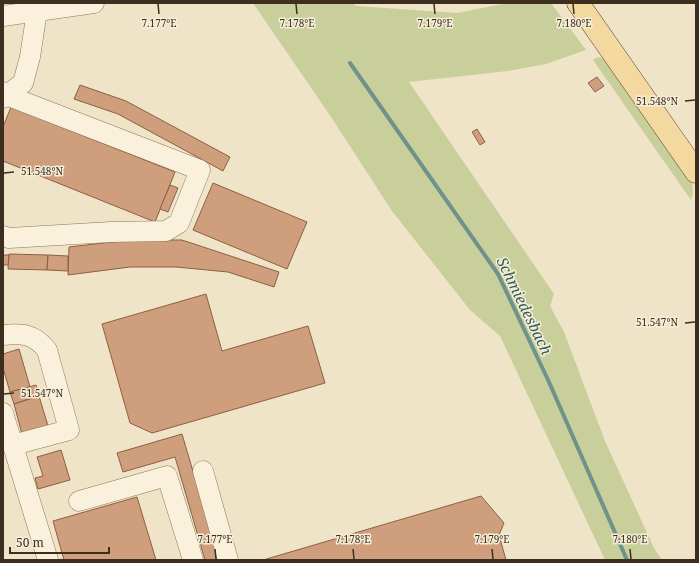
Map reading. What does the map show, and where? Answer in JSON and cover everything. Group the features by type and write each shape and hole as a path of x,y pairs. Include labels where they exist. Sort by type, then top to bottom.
{"main road":[{"path":"578,3 694,166"}],"street":[{"path":"3,16 94,3"},
{"path":"4,95 23,83 30,57 37,11"},
{"path":"3,236 8,238 111,232 166,231 179,223 200,170 4,95"},
{"path":"3,335 28,335 39,340 47,350 69,430 13,445"},
{"path":"3,413 48,560"},
{"path":"203,470 228,560"},
{"path":"79,501 167,476 193,560"}],"green space":[{"path":"253,3 351,3 357,6 457,13 508,3 551,3 586,50 546,64 508,71 409,82 554,294 550,306 564,332 605,441 654,548 662,560 605,560 500,336 470,310 392,211 331,117"},
{"path":"598,57 605,59 692,180 693,193 691,200 593,60"}],"building":[{"path":"597,77 604,86 595,92 588,83"},
{"path":"80,85 126,101 230,157 223,171 118,114 74,99"},
{"path":"11,107 175,172 155,222 3,161 3,127"},
{"path":"477,129 485,142 480,145 472,132"},
{"path":"213,183 307,222 287,269 193,230"},
{"path":"170,185 178,188 168,212 160,209"},
{"path":"129,240 182,240 279,272 274,287 228,272 176,267 130,267 68,275 69,247"},
{"path":"9,254 48,255 47,270 8,269"},
{"path":"3,255 9,255 8,265 3,265"},
{"path":"48,255 68,256 68,271 47,270"},
{"path":"206,294 222,351 308,326 325,383 152,433 130,423 102,324"},
{"path":"19,349 30,387 10,392 3,368 3,354"},
{"path":"36,385 39,396 14,404 10,392"},
{"path":"39,396 48,426 22,434 14,404"},
{"path":"182,434 219,560 205,560 175,457 123,472 117,453"},
{"path":"61,450 70,480 38,489 35,478 43,476 37,457"},
{"path":"481,496 504,523 499,535 506,560 263,560"},
{"path":"137,497 156,560 64,560 53,521"}],"waterway":[{"name":"Schmiedesbach","path":"350,63 498,274 549,382 627,560"}]}
